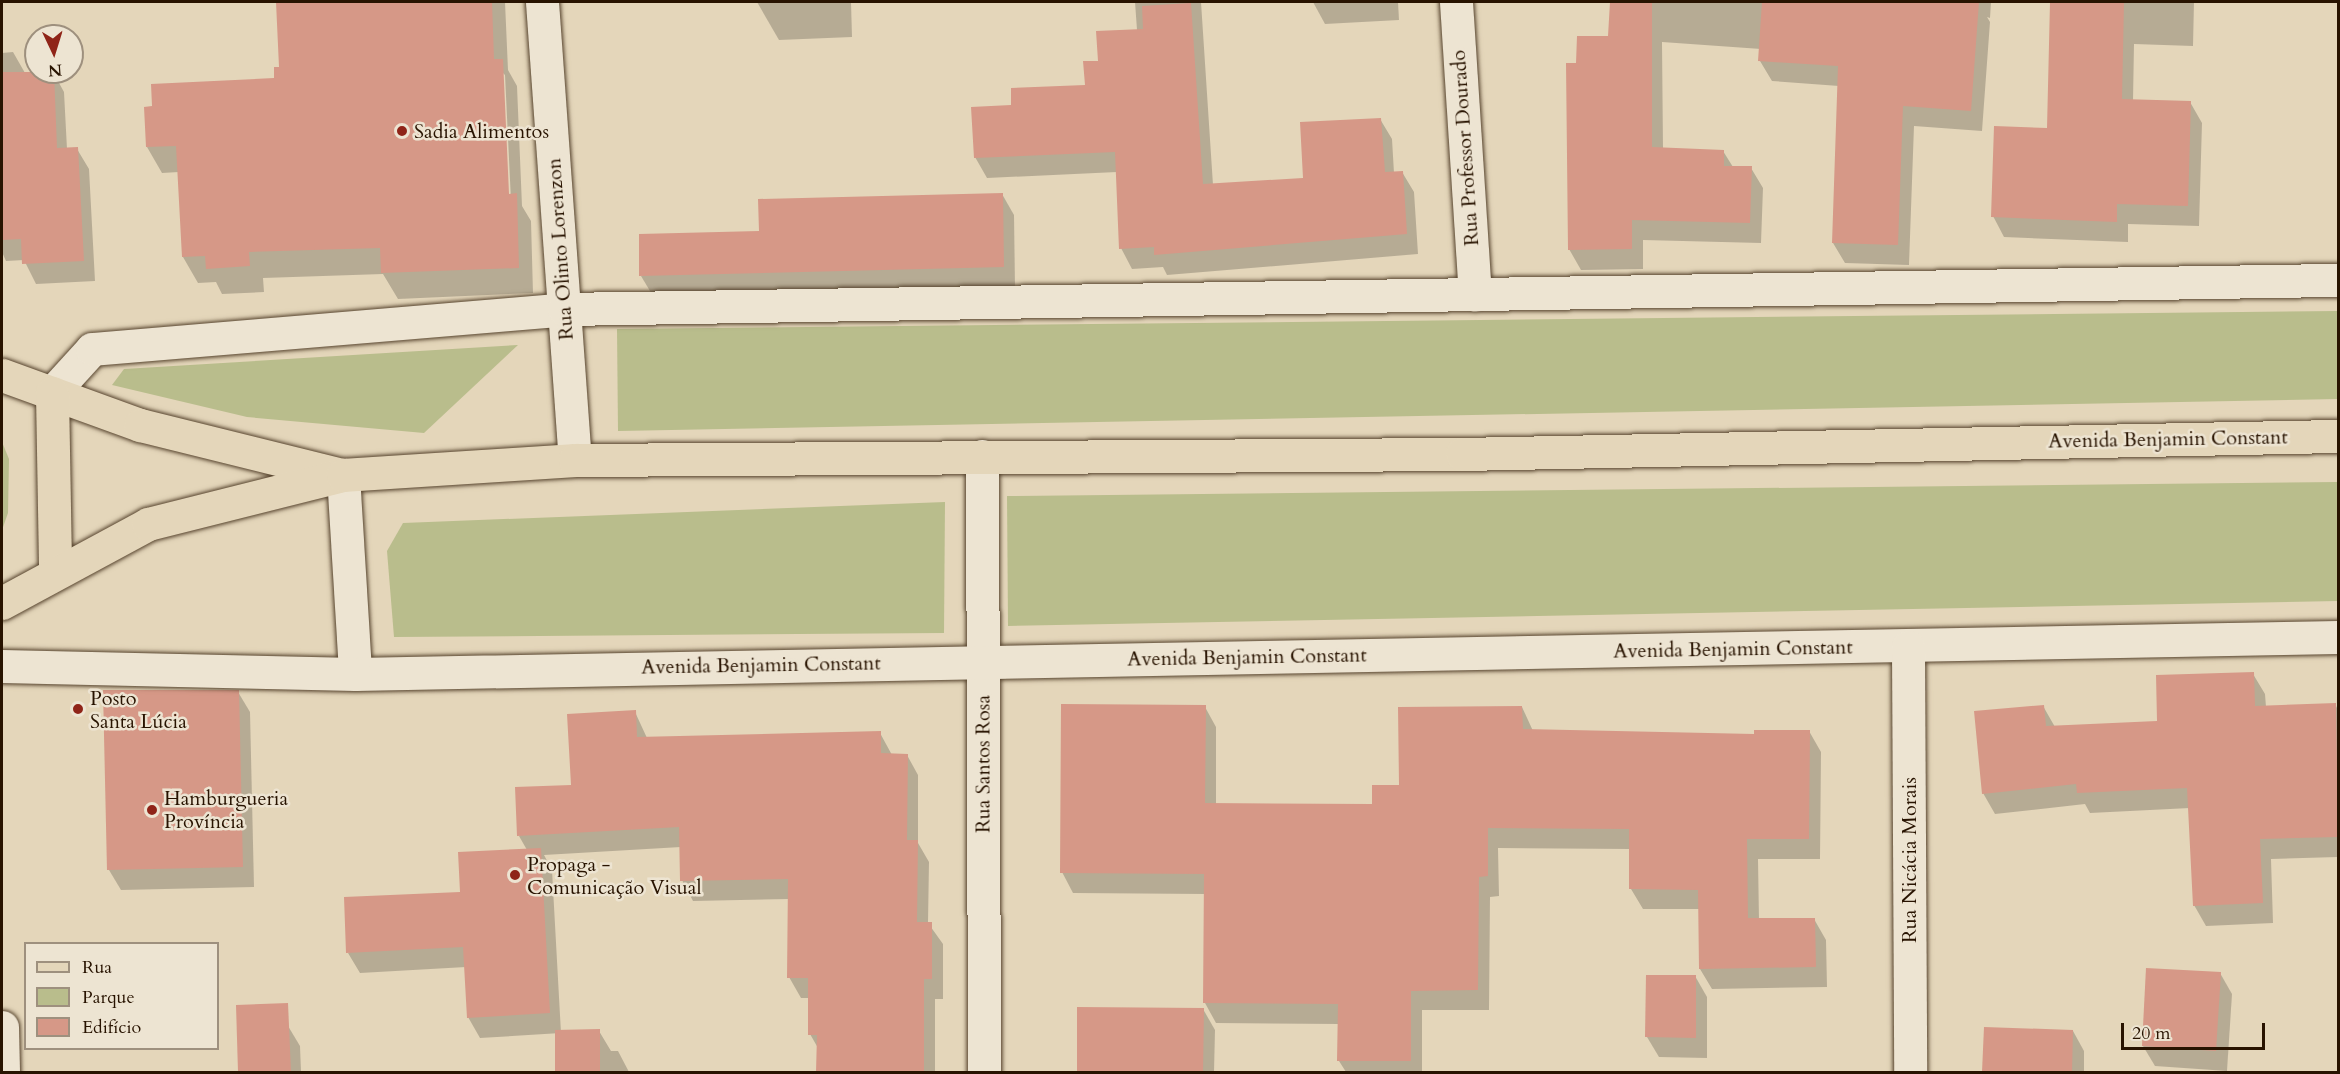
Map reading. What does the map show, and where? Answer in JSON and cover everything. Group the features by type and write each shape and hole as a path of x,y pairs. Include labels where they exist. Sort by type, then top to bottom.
{"main road":[{"name":"Avenida Benjamin Constant","path":"2,375 140,425 343,475"},
{"path":"52,393 55,573"},
{"name":"Avenida Benjamin Constant","path":"2,603 148,524 343,475 575,460 1462,454 2338,436"}],"street":[{"name":"Rua Olinto Lorenzon","path":"542,2 575,460"},
{"name":"Rua Professor Dourado","path":"1456,2 1475,294"},
{"path":"52,393 92,349 564,309 2338,280"},
{"name":"Rua Santos Rosa","path":"982,456 984,1072"},
{"path":"343,475 355,674"},
{"name":"Avenida Benjamin Constant","path":"2,666 355,674 983,661 1908,647 2338,637"},
{"name":"Rua Nicácia Morais","path":"1908,647 1910,1072"},
{"path":"2,1027 3,1072"}],"green space":[{"path":"2338,311 2338,399 618,431 617,329"},
{"path":"518,345 424,433 247,417 112,385 124,369"},
{"path":"2,442 9,459 8,513 2,530"},
{"path":"2338,482 2338,601 1008,626 1007,496"},
{"path":"945,502 944,633 394,637 387,551 403,523"}],"building":[{"path":"276,2 492,2 494,59 503,59 509,194 517,193 519,268 381,273 380,248 249,252 250,266 206,269 205,256 182,257 176,146 146,147 144,107 152,106 151,84 274,78 274,67 279,67"},
{"path":"1610,2 1652,2 1652,147 1724,150 1724,166 1752,166 1750,223 1632,220 1632,249 1568,250 1566,63 1576,63 1577,36 1608,36"},
{"path":"1762,2 1979,2 1971,111 1903,106 1898,245 1832,243 1838,66 1758,61"},
{"path":"2050,2 2124,2 2122,99 2191,101 2188,206 2117,204 2117,222 1991,217 1994,126 2047,128"},
{"path":"1191,3 1203,184 1303,178 1300,122 1381,118 1385,172 1403,171 1407,234 1154,255 1154,247 1119,249 1115,152 974,158 971,107 1011,105 1011,88 1085,85 1083,61 1098,61 1096,31 1143,29 1142,6"},
{"path":"2,72 24,72 24,84 54,84 57,148 78,147 84,261 22,264 21,239 2,240"},
{"path":"1003,193 1004,267 639,276 639,234 759,231 758,199"},
{"path":"2254,672 2255,706 2336,703 2338,837 2260,839 2263,903 2193,906 2187,788 2077,793 2076,784 1982,794 1974,711 2044,705 2046,726 2157,721 2156,675"},
{"path":"103,690 239,690 243,867 107,870"},
{"path":"1061,704 1206,705 1205,803 1372,804 1372,785 1399,785 1398,707 1522,706 1523,729 1754,734 1754,730 1810,730 1809,839 1747,839 1748,918 1815,918 1816,967 1699,969 1698,890 1629,889 1629,829 1488,828 1488,876 1479,877 1478,990 1411,991 1411,1061 1337,1061 1338,1004 1203,1003 1204,874 1060,873"},
{"path":"636,710 637,737 881,731 881,753 908,754 907,840 918,840 917,922 932,922 932,979 924,979 924,1072 816,1072 817,1035 808,1035 808,978 787,978 788,879 680,881 679,827 517,836 515,787 571,785 567,714"},
{"path":"541,848 550,1013 467,1018 463,947 346,953 344,897 460,892 458,852"},
{"path":"2146,968 2221,972 2216,1051 2142,1046"},
{"path":"1646,975 1696,975 1696,1038 1645,1037"},
{"path":"288,1003 291,1072 238,1072 236,1005"},
{"path":"1077,1007 1204,1008 1203,1072 1077,1072"},
{"path":"1984,1027 2073,1030 2072,1072 1982,1072"},
{"path":"600,1029 600,1072 555,1072 555,1030"}],"place":[{"name":"Sadia Alimentos","path":"402,131"},
{"name":"Posto Santa Lúcia","path":"78,709"},
{"name":"Hamburgueria Província","path":"152,810"},
{"name":"Propaga - Comunicação Visual","path":"515,875"}]}
